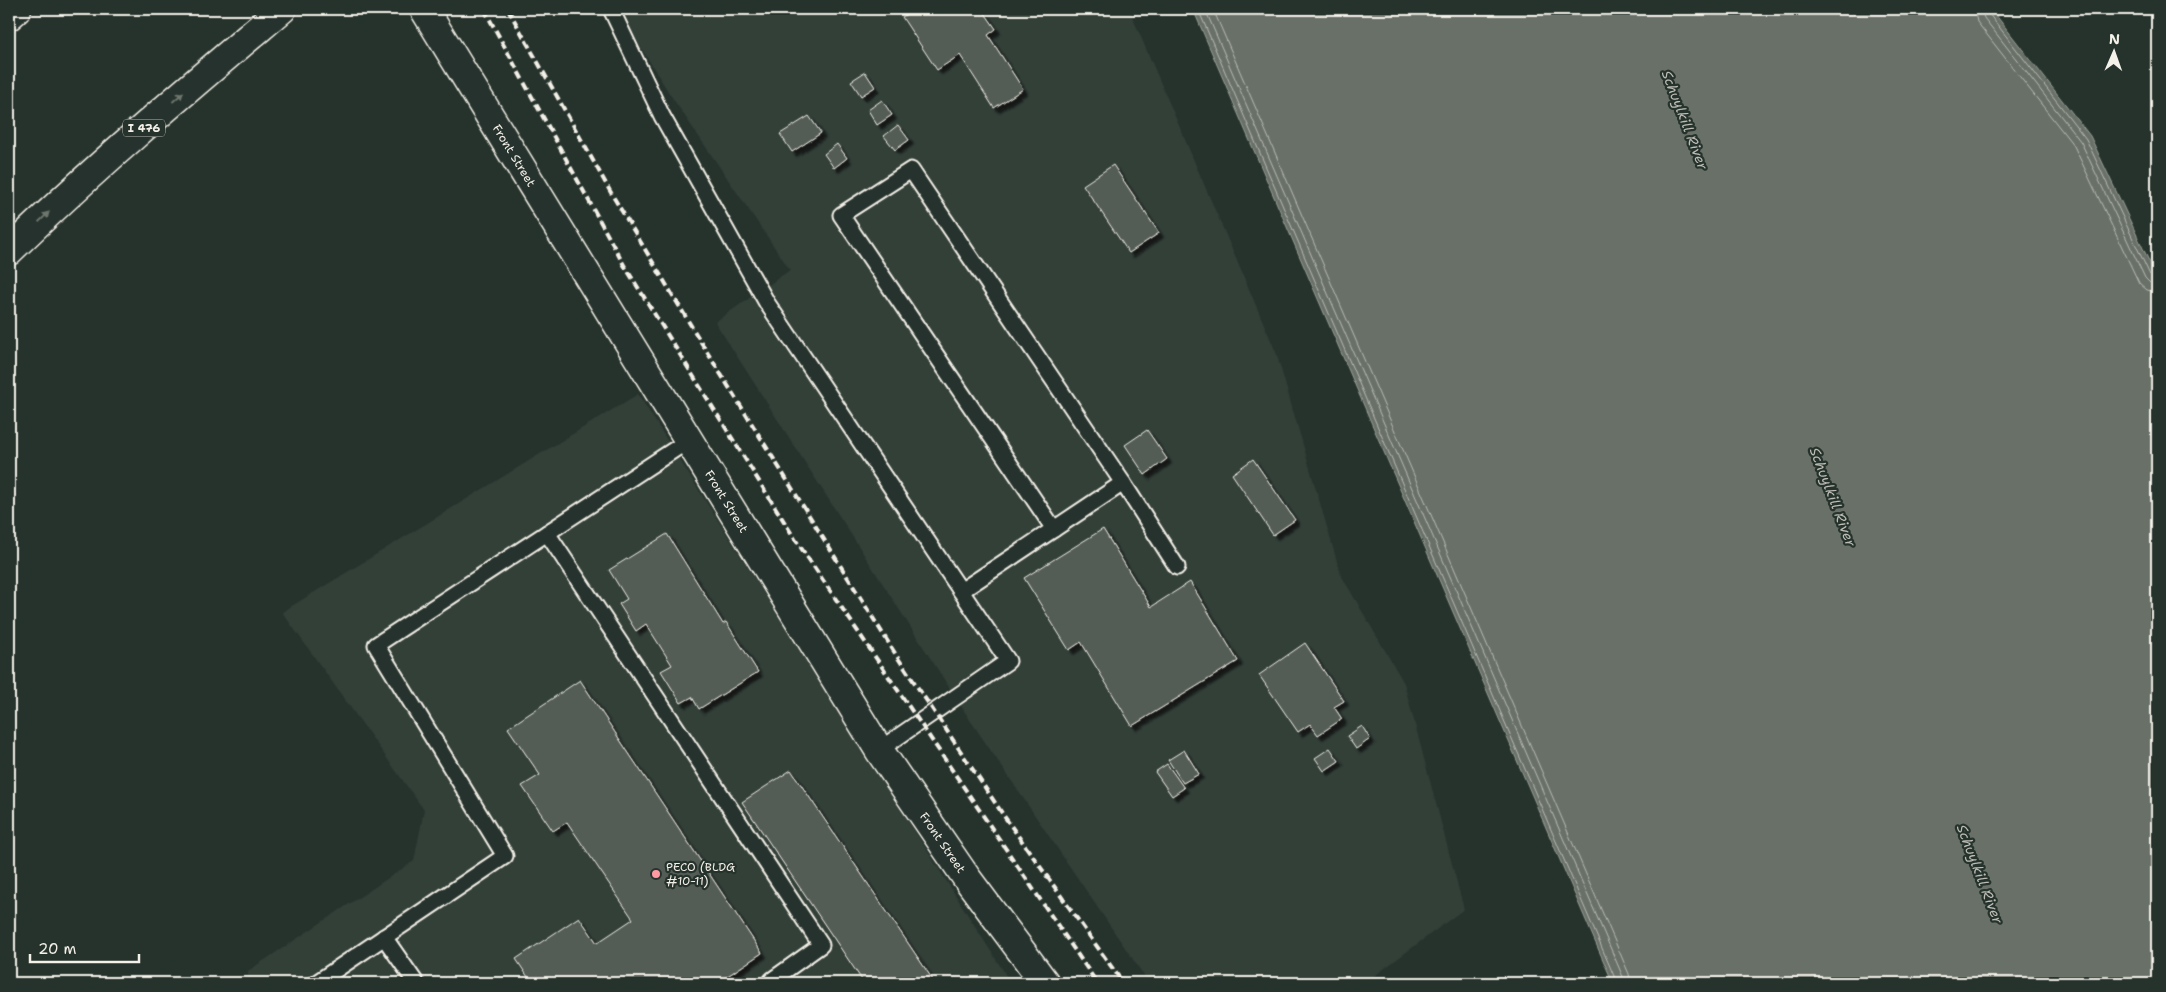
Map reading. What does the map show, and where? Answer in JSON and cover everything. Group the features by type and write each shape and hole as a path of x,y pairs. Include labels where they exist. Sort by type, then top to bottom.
{"main road":[{"path":"9,16 17,9"},
{"name":"I 476","path":"9,251 47,213 177,98 282,9"},
{"name":"Front Street","path":"424,9 878,750 966,877 1045,983"}],"lane":[{"path":"611,9 662,116 767,304 1008,661 878,750"},
{"path":"1054,529 841,215 911,170 1123,483 1177,567"},
{"path":"316,983 505,856 376,645 689,440"},
{"path":"961,591 1123,483"},
{"path":"548,533 821,945 772,980 774,983"},
{"path":"384,937 416,983"}],"shaded area":[{"path":"617,9 1129,9 1276,352 1341,575 1404,683 1464,909 1365,983 1149,983 970,720 715,322 790,270 669,93"},
{"path":"638,394 1011,983 248,983 248,971 414,861 424,810 282,612"}],"water":[{"name":"Schuylkill River","path":"1193,9 1991,9 2090,136 2157,278 2157,983 1613,983"}],"building":[{"path":"914,9 982,9 996,29 988,35 1023,89 994,108 960,55 937,70 902,17"},
{"path":"865,72 875,87 861,96 851,81"},
{"path":"882,100 892,115 877,125 868,110"},
{"path":"809,116 821,133 792,152 780,134"},
{"path":"898,125 909,140 895,150 884,136"},
{"path":"837,144 847,158 834,168 824,154"},
{"path":"1113,165 1159,233 1129,253 1083,185"},
{"path":"1147,430 1167,459 1145,475 1125,445"},
{"path":"1253,459 1295,520 1273,535 1232,474"},
{"path":"1103,529 1151,607 1190,582 1238,661 1132,726 1081,642 1069,650 1024,578"},
{"path":"667,534 723,624 726,622 758,672 699,709 692,697 681,703 661,671 672,665 646,624 636,631 619,604 627,599 609,570"},
{"path":"1305,643 1344,701 1334,707 1342,719 1318,735 1310,724 1298,732 1259,675"},
{"name":"PECO (BLDG #10-11)","path":"580,680 762,953 717,983 532,983 516,959 579,917 597,943 633,919 567,822 553,831 522,786 540,775 508,728"},
{"path":"1362,726 1370,739 1356,749 1347,736"},
{"path":"1330,748 1339,761 1324,771 1315,758"},
{"path":"1184,750 1199,774 1183,783 1168,760"},
{"path":"1167,764 1184,788 1172,796 1155,772"},
{"path":"791,770 935,983 864,983 742,802"}],"railway":[{"path":"484,9 624,265 795,539 1097,983"},
{"path":"508,9 614,198 707,352 898,658 1004,816 1123,983"}],"place":[{"name":"PECO (BLDG #10-11)","path":"656,874"}]}
